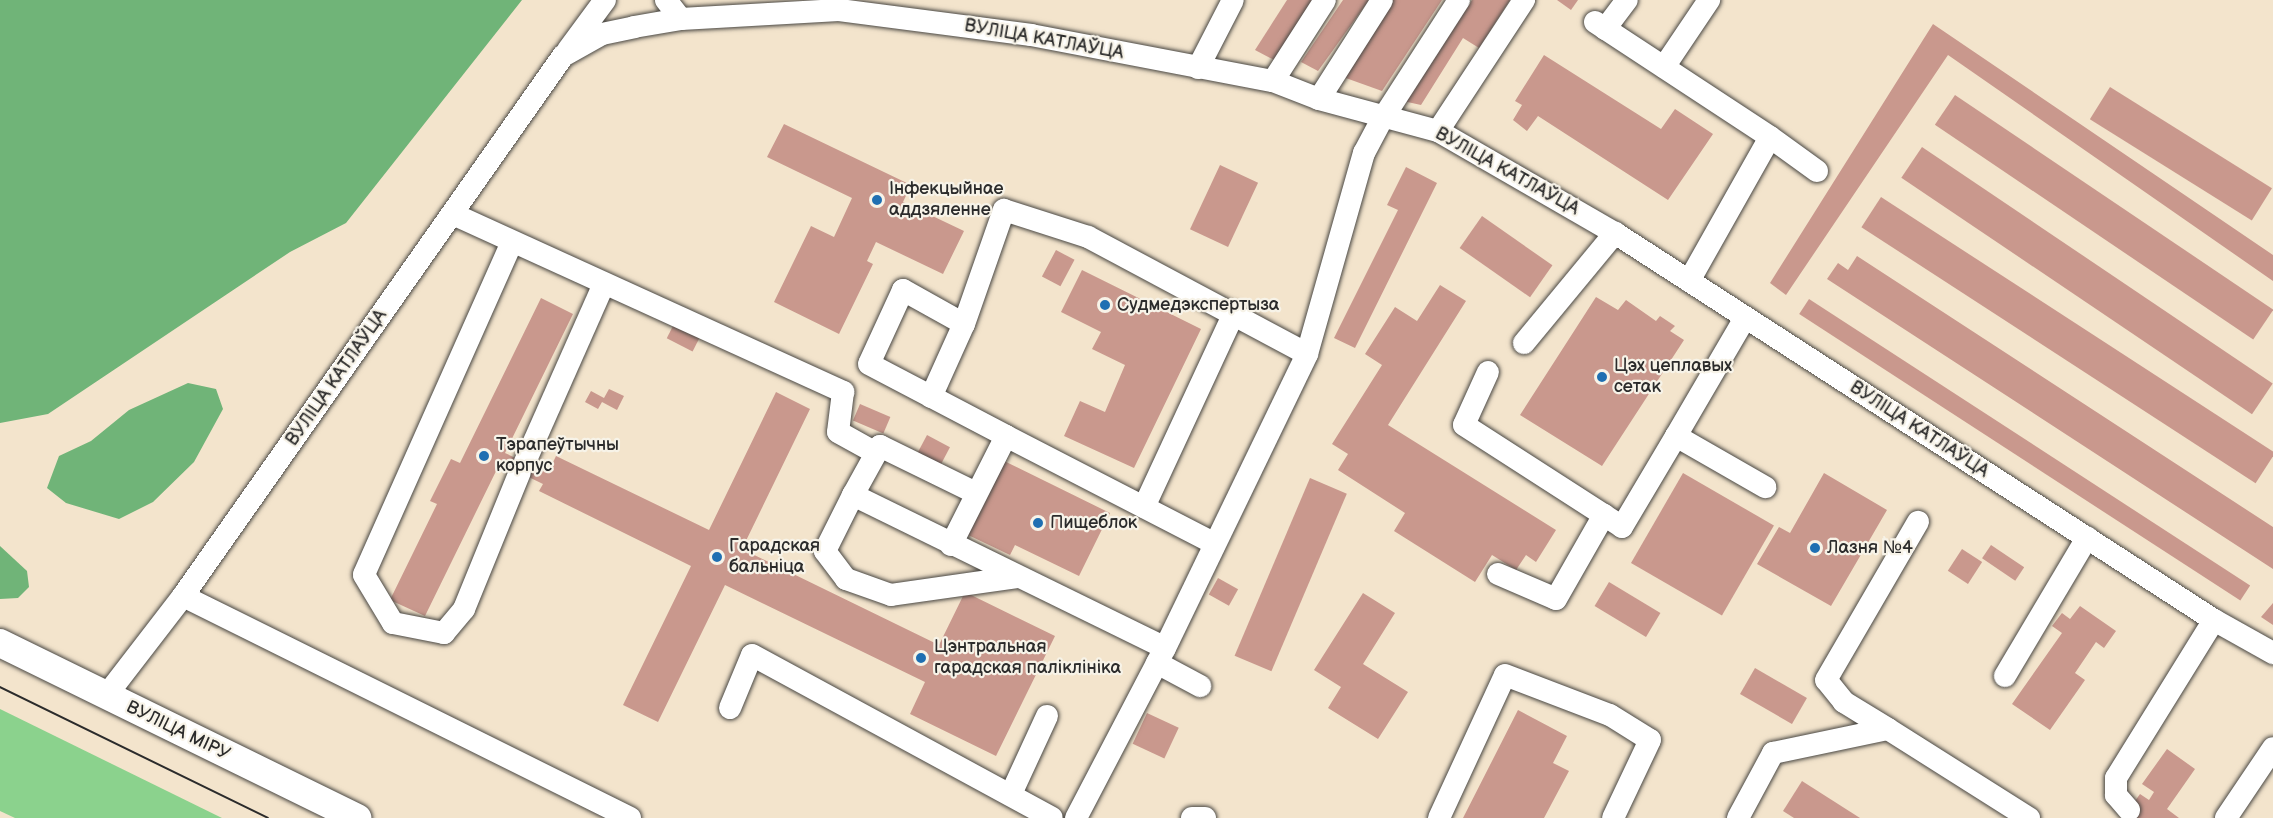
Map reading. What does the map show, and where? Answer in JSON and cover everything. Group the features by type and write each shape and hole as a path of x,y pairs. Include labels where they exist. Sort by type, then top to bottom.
{"main road":[{"name":"ВУЛІЦА МІРУ","path":"0,643 357,818"}],"street":[{"name":"ВУЛІЦА КАТЛАЎЦА","path":"106,696 183,596 563,56 605,0"},
{"path":"666,0 681,19"},
{"path":"1198,68 1233,0"},
{"path":"1273,81 1325,0"},
{"path":"1319,99 1382,0"},
{"path":"1076,818 1161,656 1307,354 1364,153 1383,118 1459,0"},
{"path":"1438,131 1524,0"},
{"path":"1626,0 1600,26 1770,137 1817,171"},
{"path":"1664,68 1709,0"},
{"name":"ВУЛІЦА КАТЛАЎЦА","path":"563,56 602,34 681,19 839,10 1031,35 1273,81 1319,99 1438,131 1615,233 2214,620 2273,653"},
{"path":"1689,281 1770,137"},
{"path":"931,396 964,324 1004,210 1088,237 1307,354"},
{"path":"453,214 843,392 838,432 876,453"},
{"path":"1524,343 1615,233"},
{"path":"512,242 364,575 393,623 444,633 464,609 522,467 604,284"},
{"path":"964,324 903,290 869,364 1215,544"},
{"path":"1144,507 1234,314"},
{"path":"1488,372 1464,425 1622,526 1745,318"},
{"path":"951,545 1006,435"},
{"path":"1676,436 1765,487"},
{"path":"976,492 880,446 825,550 846,579 891,596 1017,577"},
{"path":"853,495 1017,577 1161,656 1200,686"},
{"path":"1498,574 1556,599 1604,515"},
{"path":"1918,522 1826,680 1844,702 2030,818"},
{"path":"2005,676 2087,538"},
{"path":"183,596 630,818"},
{"path":"2129,810 2116,795 2116,778 2163,698 2214,620"},
{"path":"730,708 752,655 1052,818"},
{"path":"1439,818 1505,675 1610,715 1650,740 1612,818"},
{"path":"1011,794 1047,716"},
{"path":"1738,818 1773,753 1888,729"},
{"path":"2226,818 2273,748"},
{"path":"1192,818 1205,818"}],"green space":[{"path":"0,0 522,0 346,223 290,252 48,414 0,423"},
{"path":"188,383 216,389 223,409 194,462 153,502 119,519 66,503 47,488 59,456 91,441 129,410"},
{"path":"0,546 27,571 29,587 18,598 0,599"},
{"path":"0,709 222,818 15,818 0,811"}],"building":[{"path":"1287,0 1316,0 1276,61 1255,50"},
{"path":"1343,0 1369,0 1318,71 1301,62"},
{"path":"1393,0 1442,0 1382,91 1343,77"},
{"path":"1472,0 1510,0 1479,48 1463,38 1421,105 1403,101"},
{"path":"1557,0 1578,0 1571,10"},
{"path":"1933,24 2273,255 2273,281 1948,55 1786,295 1770,283"},
{"path":"1544,55 1661,129 1675,109 1713,134 1668,200 1538,116 1527,131 1513,120 1522,105 1515,101"},
{"path":"2110,87 2272,188 2252,220 2090,119"},
{"path":"1955,95 2273,309 2253,340 1935,125"},
{"name":"Інфекцыйнае аддзяленне","path":"784,124 911,185 903,202 964,231 943,274 876,242 867,261 873,264 839,334 774,302 811,226 834,237 852,198 767,157"},
{"path":"1922,147 2273,384 2252,414 1901,178"},
{"path":"1220,165 1258,183 1228,247 1190,229"},
{"path":"1406,167 1437,183 1355,348 1334,338 1398,210 1387,205"},
{"path":"1881,197 2273,452 2273,456 2256,483 1861,227"},
{"path":"1482,216 1552,265 1530,297 1460,248"},
{"path":"1056,250 1075,260 1060,286 1042,276"},
{"path":"1857,256 2273,527 2273,569 1827,279 1838,263 1848,270"},
{"path":"1082,270 1201,329 1134,468 1064,436 1080,401 1105,412 1125,365 1092,349 1101,332 1061,312"},
{"path":"1440,285 1466,301 1388,425 1556,530 1536,562 1526,555 1516,570 1492,555 1475,582 1394,531 1405,513 1338,470 1348,454 1332,444 1382,365 1365,354 1395,307 1417,321"},
{"name":"Цэх цеплавых сетак","path":"1596,297 1618,310 1626,300 1656,321 1660,316 1675,326 1670,331 1684,340 1602,466 1520,415"},
{"path":"541,298 573,314 505,453 548,473 556,456 709,530 776,392 810,409 742,549 939,645 965,592 1055,636 996,756 910,714 925,682 725,585 658,722 623,705 691,566 539,491 543,484 500,463 425,616 390,600 437,504 430,501 451,459 460,463"},
{"path":"1809,299 2250,585 2240,601 1799,314"},
{"path":"674,324 700,337 693,351 667,338"},
{"path":"609,389 624,396 617,410 602,402 598,409 585,402 591,391 604,398"},
{"path":"860,404 890,417 883,433 853,421"},
{"path":"927,435 950,447 940,467 917,454"},
{"name":"Пищеблок","path":"1002,460 1110,513 1079,576 1015,545 1010,555 966,534"},
{"path":"1683,473 1774,525 1722,616 1631,563"},
{"name":"Лазня №4","path":"1824,473 1887,510 1831,606 1757,564 1779,527 1790,533"},
{"path":"1310,478 1347,494 1271,671 1235,656"},
{"path":"1991,545 2024,567 2015,581 1982,558"},
{"path":"1962,549 1982,562 1968,584 1948,571"},
{"path":"1218,578 1238,589 1229,606 1209,595"},
{"path":"1609,582 1660,613 1646,637 1595,606"},
{"path":"1363,593 1395,613 1363,664 1408,692 1378,739 1328,708 1341,687 1314,670"},
{"path":"2273,603 2273,625 2261,617"},
{"path":"2080,606 2116,631 2104,648 2096,642 2075,673 2085,680 2050,730 2012,704 2062,633 2052,626 2062,613 2070,619"},
{"path":"1755,668 1807,698 1792,724 1740,694"},
{"path":"1518,710 1567,736 1553,763 1569,771 1544,818 1463,818"},
{"path":"1147,713 1179,728 1164,759 1133,744"},
{"path":"2167,749 2195,769 2167,809 2179,818 2123,818 2140,794 2149,800 2154,792 2142,784"},
{"path":"1802,781 1860,818 1794,818 1783,811"}],"tram line":[{"path":"0,687 268,818"}],"place":[{"name":"Інфекцыйнае аддзяленне","path":"877,200"},
{"name":"Судмедэкспертыза","path":"1105,305"},
{"name":"Цэх цеплавых сетак","path":"1602,377"},
{"name":"Тэрапеўтычны корпус","path":"484,456"},
{"name":"Пищеблок","path":"1038,523"},
{"name":"Лазня №4","path":"1815,548"},
{"name":"Гарадская бальніца","path":"717,557"},
{"name":"Цэнтральная гарадская паліклініка","path":"921,658"}]}
